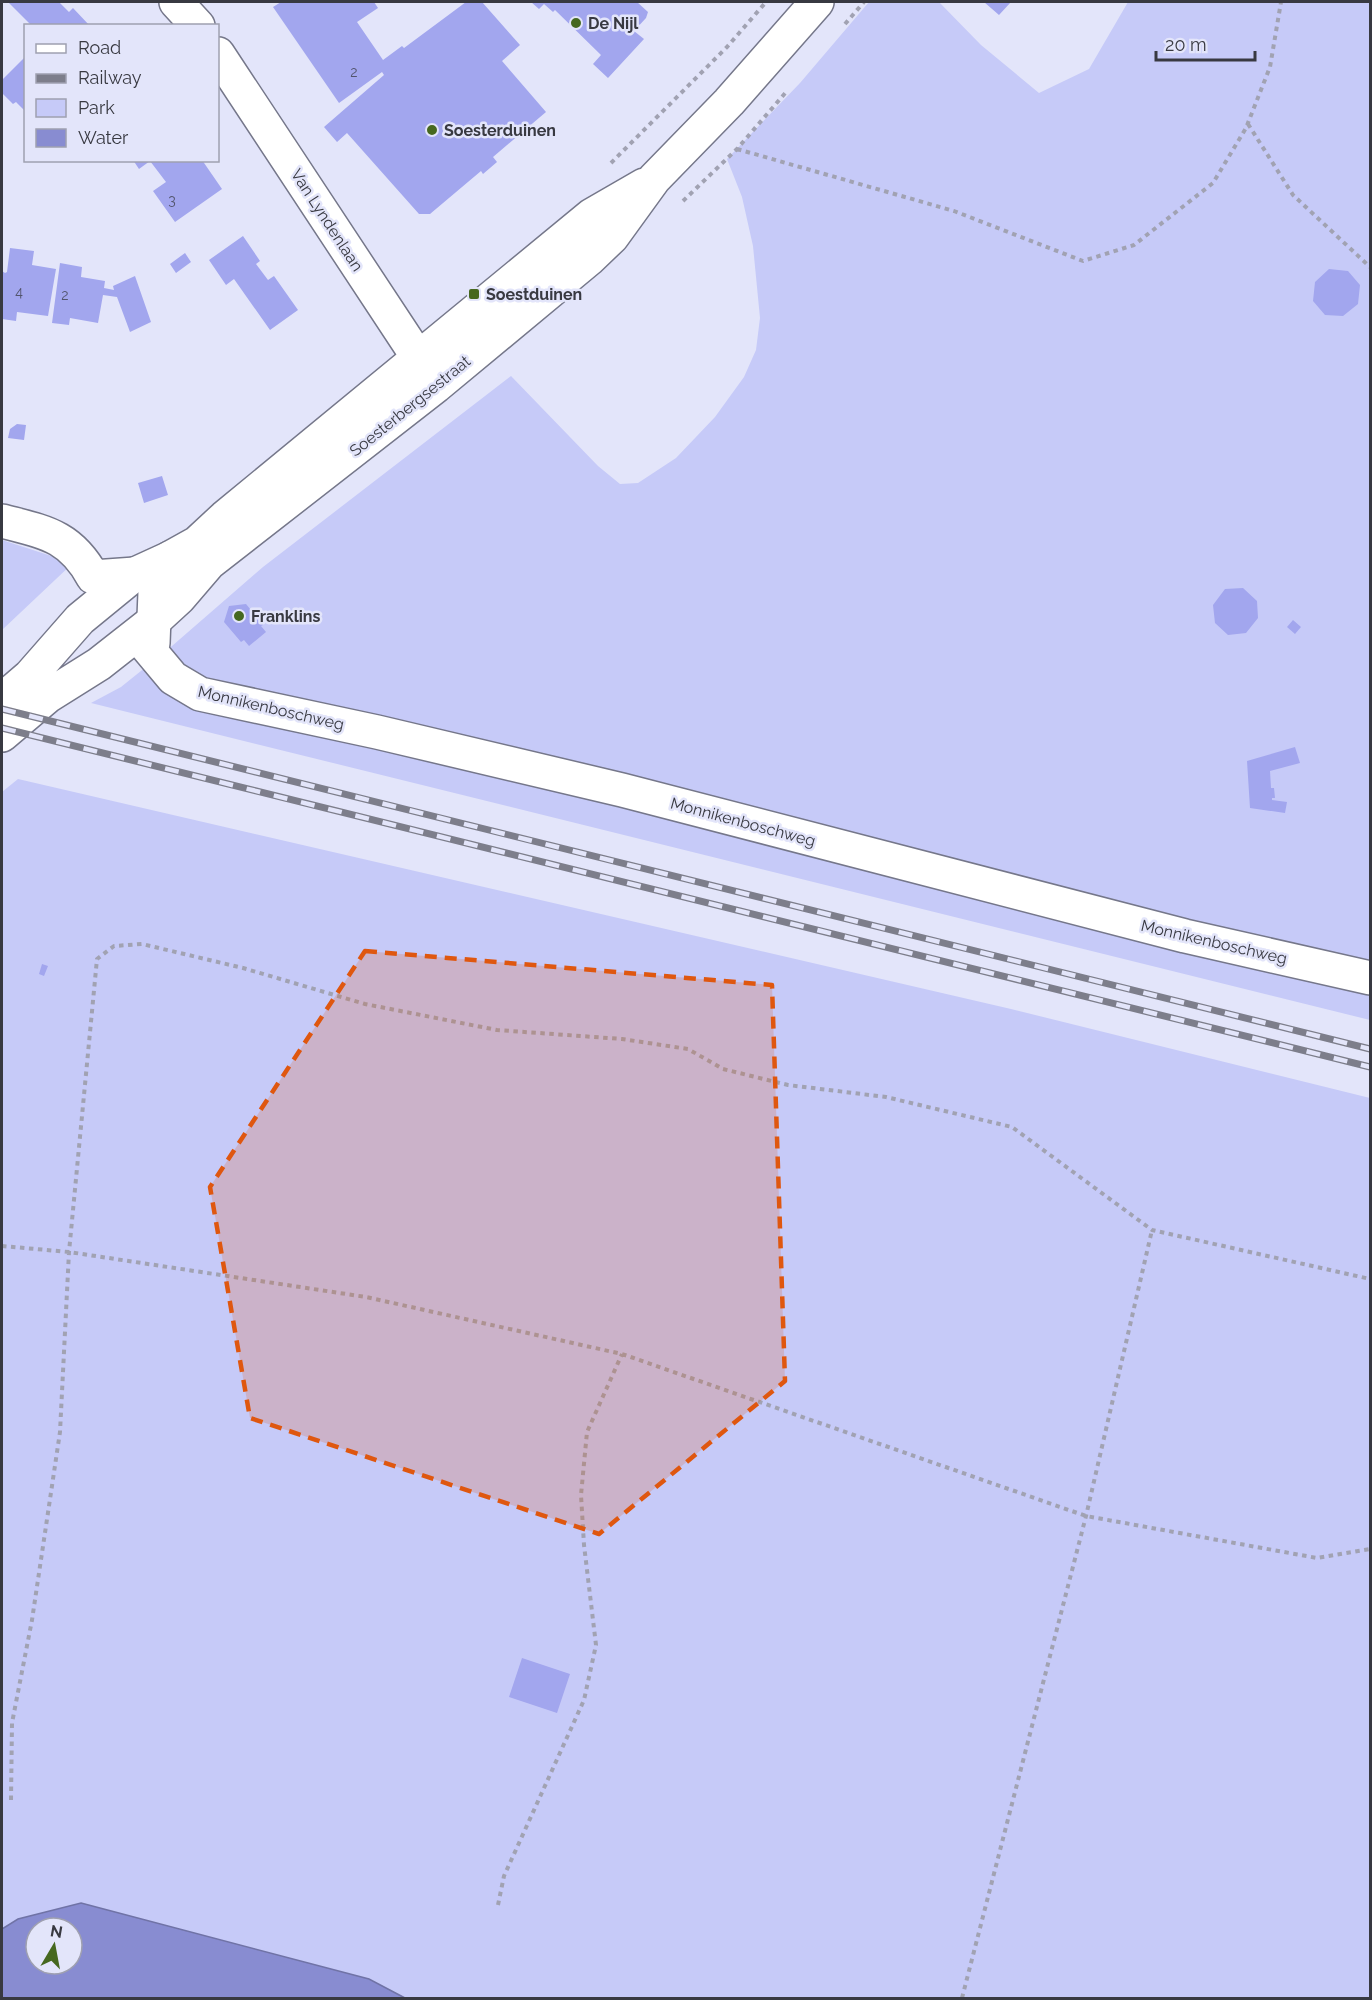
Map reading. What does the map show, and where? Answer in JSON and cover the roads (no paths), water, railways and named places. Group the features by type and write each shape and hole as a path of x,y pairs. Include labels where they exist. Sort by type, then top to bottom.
{"street":[{"path":"176,2 196,24"},
{"name":"Soesterbergsestraat","path":"10,716 148,636 209,563 436,386 612,237 654,179 729,102 816,2"},
{"name":"Van Lyndenlaan","path":"219,56 436,386"},
{"name":"Soesterbergsestraat","path":"10,716 30,676 80,619 135,574 196,543 592,215 654,179"},
{"path":"2,521 50,534 82,558 93,577 135,574"},
{"path":"148,636 155,592 170,558"},
{"name":"Monnikenboschweg","path":"148,636 173,678 186,688 212,697 377,732 622,790 1185,936 1371,978"}],"water":[{"path":"81,1903 369,1979 405,1998 2,1998 2,1929 24,1917 24,1976 84,1976 84,1916 30,1916"}],"railway":[{"path":"2,709 1370,1049"},
{"path":"2,728 1370,1067"}],"place":[{"name":"De Nijl","path":"576,23"},
{"name":"Soesterduinen","path":"432,130"},
{"name":"Soestduinen","path":"474,294"},
{"name":"Franklins","path":"239,616"}]}
